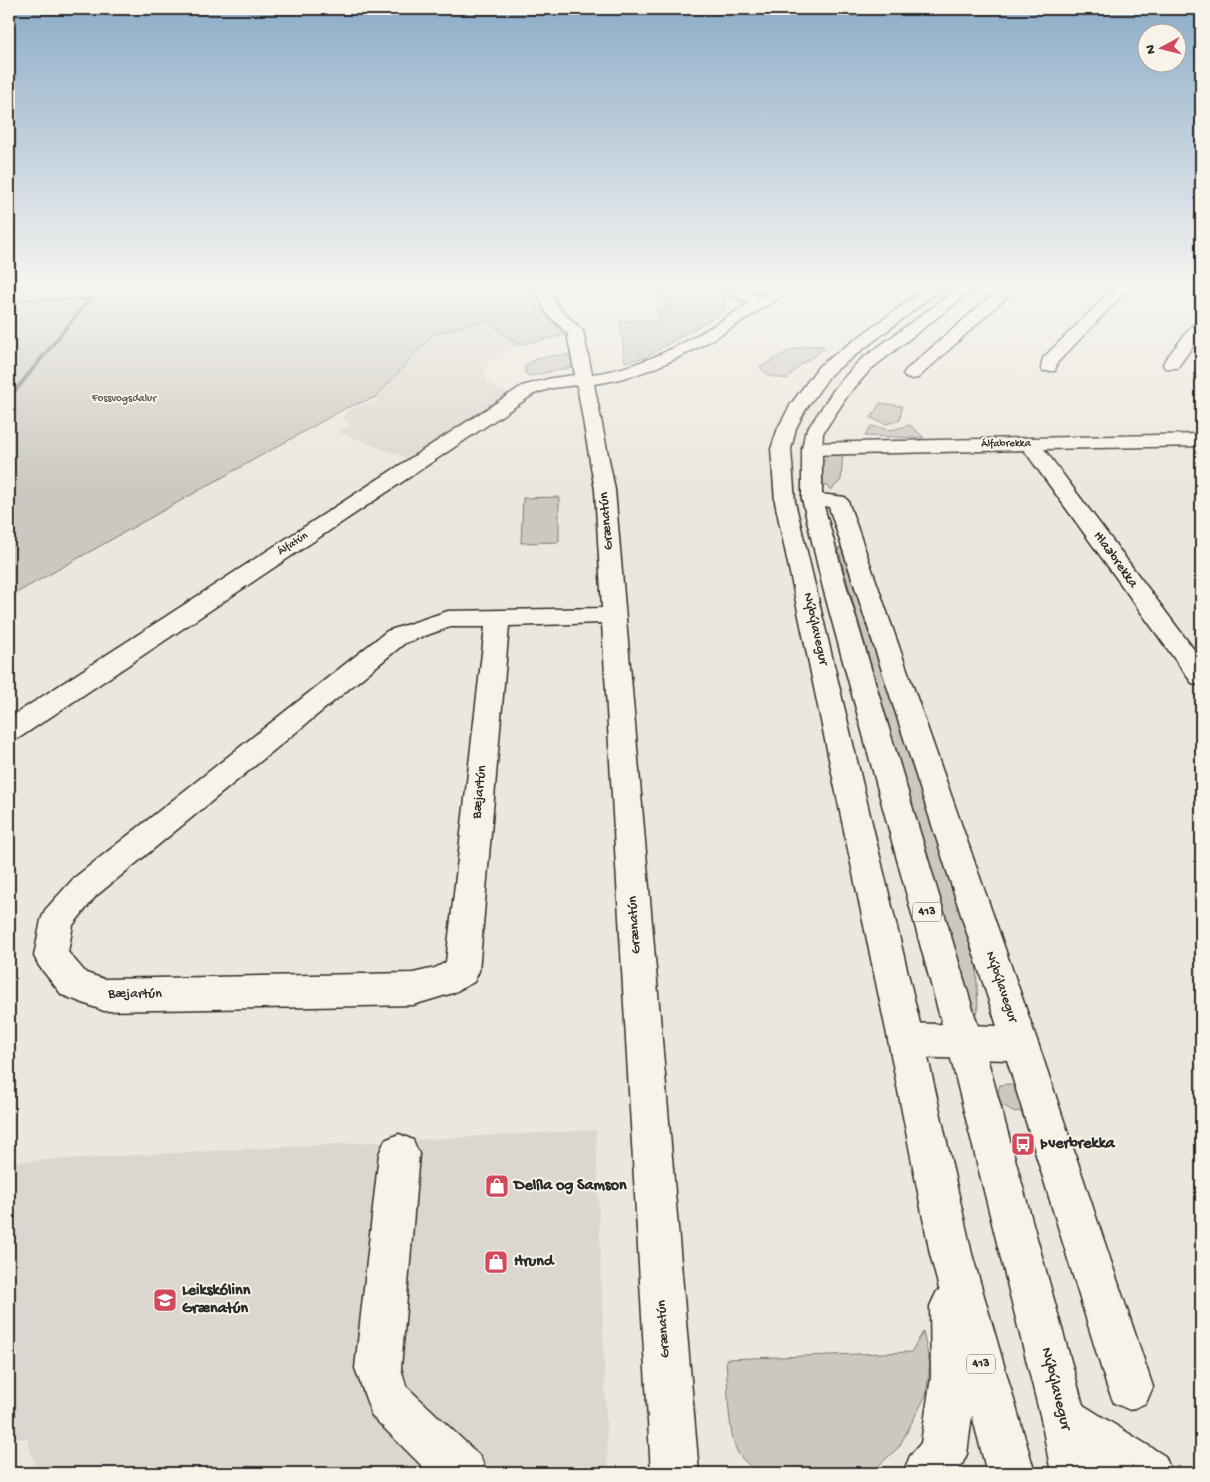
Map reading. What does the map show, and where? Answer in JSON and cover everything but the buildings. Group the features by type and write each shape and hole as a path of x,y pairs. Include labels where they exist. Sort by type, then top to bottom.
{"street":[{"name":"Grænatún","path":"579,352 605,490 675,1473"},
{"name":"Álfatún","path":"9,731 519,395 550,383 625,373 678,352"},
{"name":"Nýbýlavegur","path":"849,352 825,370 797,408 787,428 781,449 785,502 906,1040 951,1254 1011,1473"},
{"name":"Nýbýlavegur","path":"883,352 858,371 841,392 814,433 812,449 812,499 838,598 965,1043 1064,1418 1076,1473"},
{"path":"912,374 937,352"},
{"path":"1049,367 1049,362 1058,352"},
{"path":"1171,364 1180,352"},
{"name":"Álfabrekka","path":"812,449 1201,440"},
{"name":"Hlaðbrekka","path":"1029,443 1201,677"},
{"name":"Nýbýlavegur","path":"812,499 838,501 1020,1043 1130,1388"},
{"name":"Bæjartún","path":"498,620 462,971 442,982 413,989 104,995 74,984 51,956 57,920 85,887 396,636 448,619 498,620 615,615"},
{"name":"Nýbýlavegur","path":"906,1040 1020,1043"},
{"path":"399,1154 378,1368 388,1400 462,1473"},
{"path":"927,1473 943,1454 954,1377 951,1254"},
{"path":"1064,1418 1148,1473"}],"shaded area":[{"path":"416,352 503,352 487,364 484,370 487,383 509,393 407,458 338,432 351,425 344,418 347,411 364,404 377,402 376,397"},
{"path":"596,1130 608,1473 37,1473 27,1438 9,1439 9,1162"}],"green space":[{"name":"Fossvogsdalur","path":"9,352 417,352 376,397 346,408 9,597"},
{"path":"624,352 654,352 646,357 625,362"},
{"path":"787,352 819,352 799,366 787,379 769,376 760,367"},
{"path":"558,355 575,355 575,365 530,376 525,373 525,366 535,359"},
{"path":"880,403 902,406 900,420 886,424 871,418"},
{"path":"910,425 924,438 865,436 871,426 891,430"},
{"path":"843,452 841,480 831,490 823,484 822,463 828,456"},
{"path":"559,497 559,542 521,543 523,498"},
{"path":"838,548 841,548 976,959 978,1011 975,1014 971,1011 958,976"},
{"path":"1009,1084 1017,1087 1042,1146 1034,1150 1028,1137 1033,1135 1020,1111 1013,1112 1005,1106 996,1106 1000,1085"},
{"path":"923,1332 930,1364 926,1395 899,1447 876,1468 861,1473 761,1473 748,1464 738,1453 734,1444 730,1420 726,1359 911,1352"}],"waterway":[{"path":"9,398 47,352"}],"place":[{"name":"Þverbrekka","path":"1023,1144"},
{"name":"Delíla og Samson","path":"497,1186"},
{"name":"Hrund","path":"496,1262"},
{"name":"Leikskólinn Grænatún","path":"165,1300"}]}
